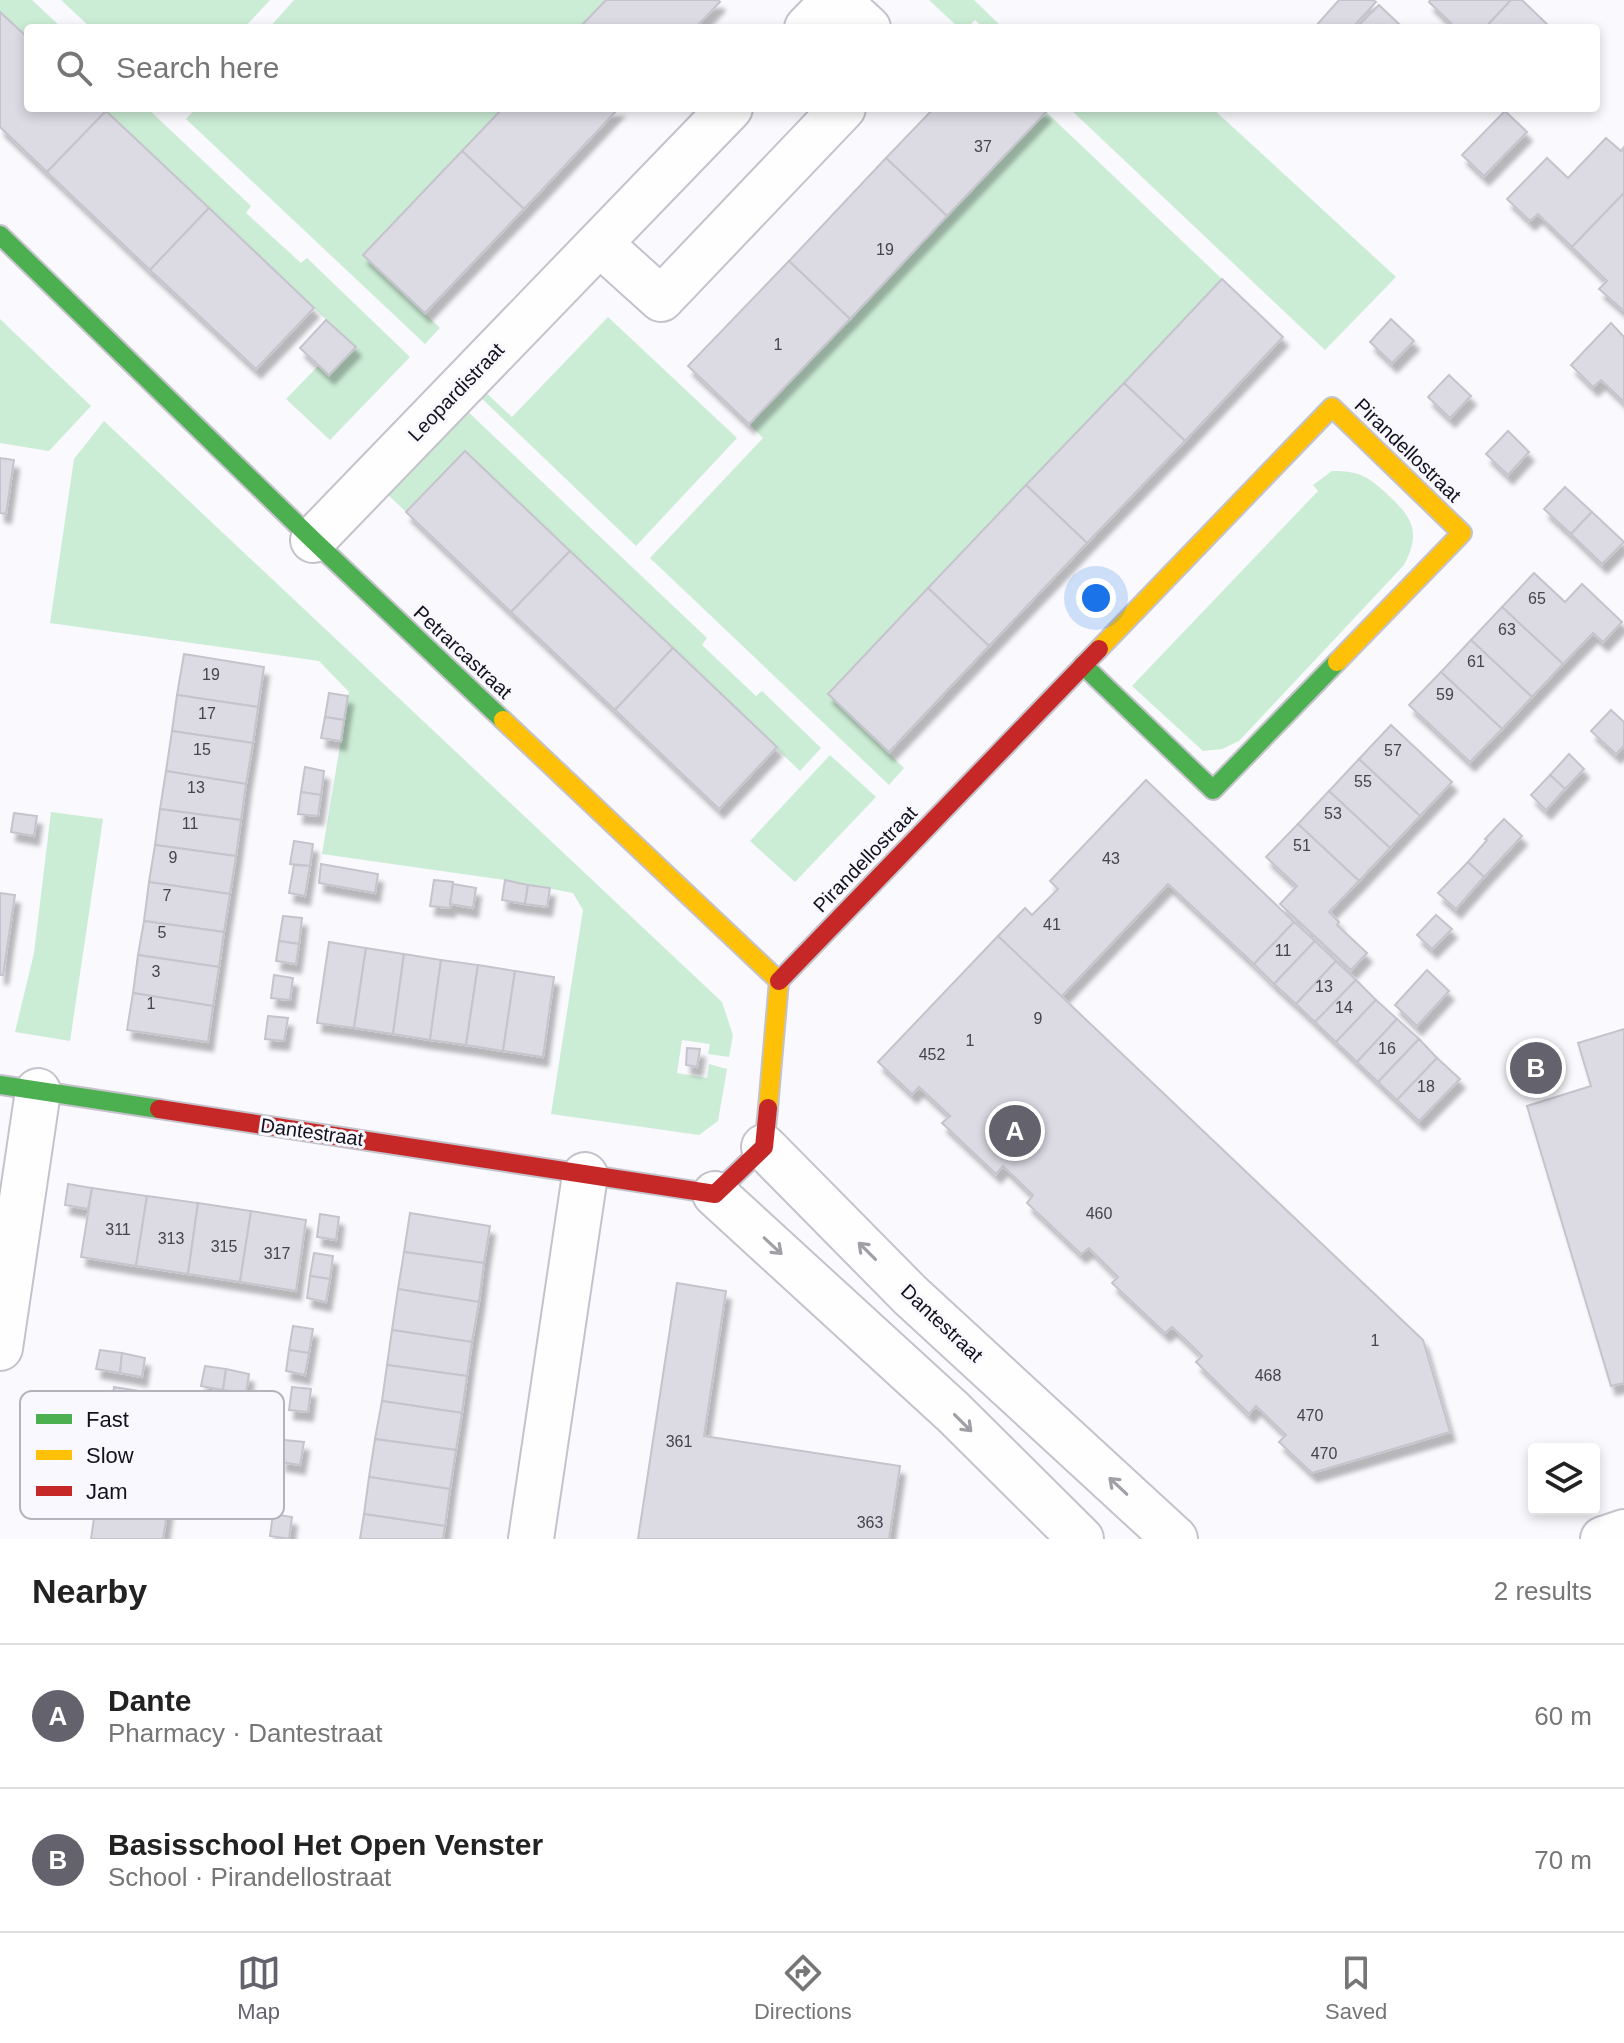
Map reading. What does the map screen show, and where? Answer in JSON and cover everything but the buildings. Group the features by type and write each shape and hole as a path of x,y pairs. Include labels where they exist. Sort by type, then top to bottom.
{"street":[{"path":"811,24 835,0 863,24"},
{"name":"Leopardistraat","path":"313,540 726,112"},
{"path":"600,244 661,299 839,112"},
{"name":"Petrarcastraat","path":"0,235 313,540 779,981"},
{"name":"Pirandellostraat","path":"779,981 1083,665 1332,407 1462,533 1213,790 1083,665"},
{"path":"779,981 764,1147 715,1194 942,1402 1081,1539"},
{"name":"Dantestraat","path":"0,1348 19,1088 715,1194"},
{"name":"Dantestraat","path":"764,1147 910,1295 1175,1539"},
{"path":"531,1539 585,1175"},
{"path":"1603,1539 1624,1532"}],"green space":[{"path":"0,0 32,0 58,24 24,24 24,34 0,12"},
{"path":"61,0 270,0 248,24 87,24"},
{"path":"294,0 606,0 583,24 273,24"},
{"path":"929,0 974,0 999,24 980,24 975,20 971,24 955,24"},
{"path":"107,112 151,112 251,206 246,213 301,263 307,258 410,357 330,440 286,399 318,366 329,375 355,347"},
{"path":"192,112 499,112 364,255 440,328 425,344 186,119"},
{"path":"1046,112 1222,279 828,694 904,768 889,785 650,558 763,438 749,424"},
{"path":"1073,112 1216,112 1396,277 1325,350"},
{"path":"608,317 737,438 636,546 476,393 481,388 512,417"},
{"path":"0,319 91,406 49,451 0,443"},
{"path":"463,407 707,638 702,645 756,696 762,691 821,748 800,771 465,452 406,512 384,491"},
{"path":"104,421 722,1002 733,1035 729,1057 708,1054 710,1044 682,1040 677,1073 707,1078 709,1064 727,1069 718,1121 699,1135 551,1114 583,910 573,893 505,880 322,854 349,692 319,661 50,623 74,459"},
{"path":"1332,471 1349,472 1369,479 1397,503 1409,519 1413,534 1404,565 1239,741 1222,749 1203,751 1132,686 1318,491 1313,485"},
{"path":"830,755 876,797 795,882 750,841"},
{"path":"51,812 103,819 70,1041 15,1032 34,953"}],"traffic: fast":[{"path":"0,235 503,720"},
{"path":"1083,665 1213,790 1337,662"},
{"path":"0,1085 159,1109"}],"traffic: slow":[{"path":"1099,649 1332,407 1462,533 1337,662"},
{"path":"503,720 779,981 768,1108"}],"traffic: jam":[{"path":"779,981 1099,649"},
{"path":"159,1109 715,1194 764,1147 768,1108"}],"place":[{"name":"Basisschool Het Open Venster","path":"1536,1068"},
{"name":"Dante","path":"1015,1131"}]}
